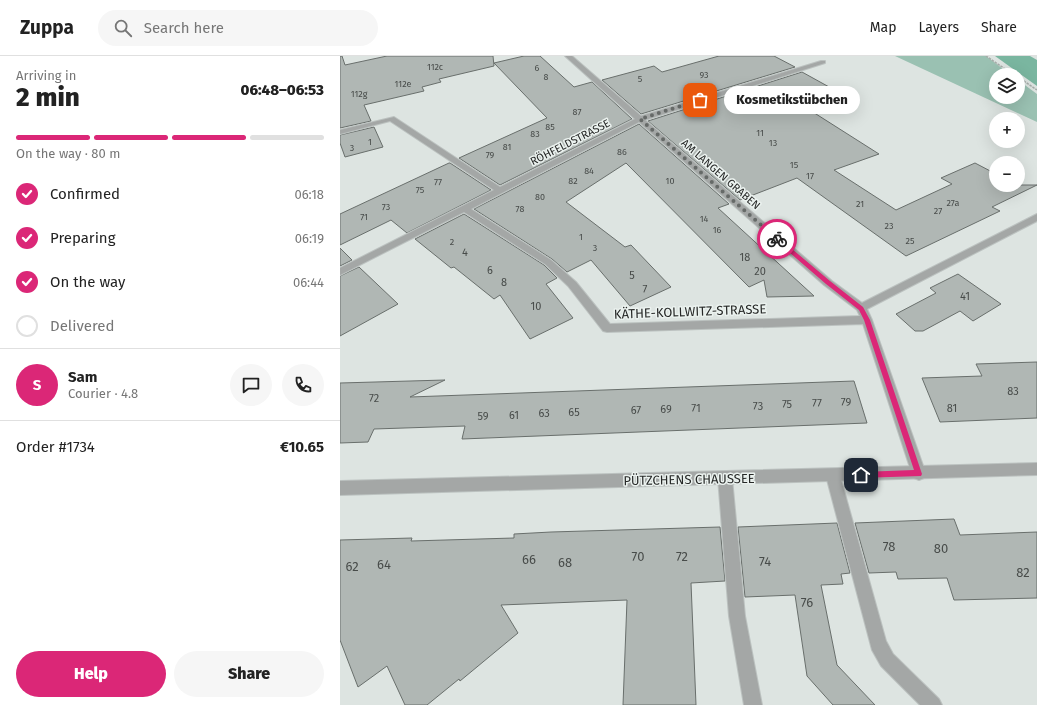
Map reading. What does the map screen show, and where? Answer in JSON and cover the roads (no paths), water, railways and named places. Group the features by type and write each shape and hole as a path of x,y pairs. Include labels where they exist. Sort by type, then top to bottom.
{"street":[{"name":"AM LANGEN GRABEN","path":"568,56 828,283 861,308 867,320 919,474"},
{"name":"RÖHFELDSTRASSE","path":"340,272 640,119 822,62"},
{"path":"340,132 391,119 499,190"},
{"name":"KÄTHE-KOLLWITZ-STRASSE","path":"464,208 548,262 572,284 607,328 867,320"},
{"path":"861,308 1037,217"},
{"name":"PÜTZCHENS CHAUSSEE","path":"340,488 919,474 1037,469"},
{"path":"833,476 878,644 887,660 933,705"},
{"path":"725,478 737,616 753,705"}],"place":[{"name":"Kosmetikstübchen","path":"700,100"}]}
